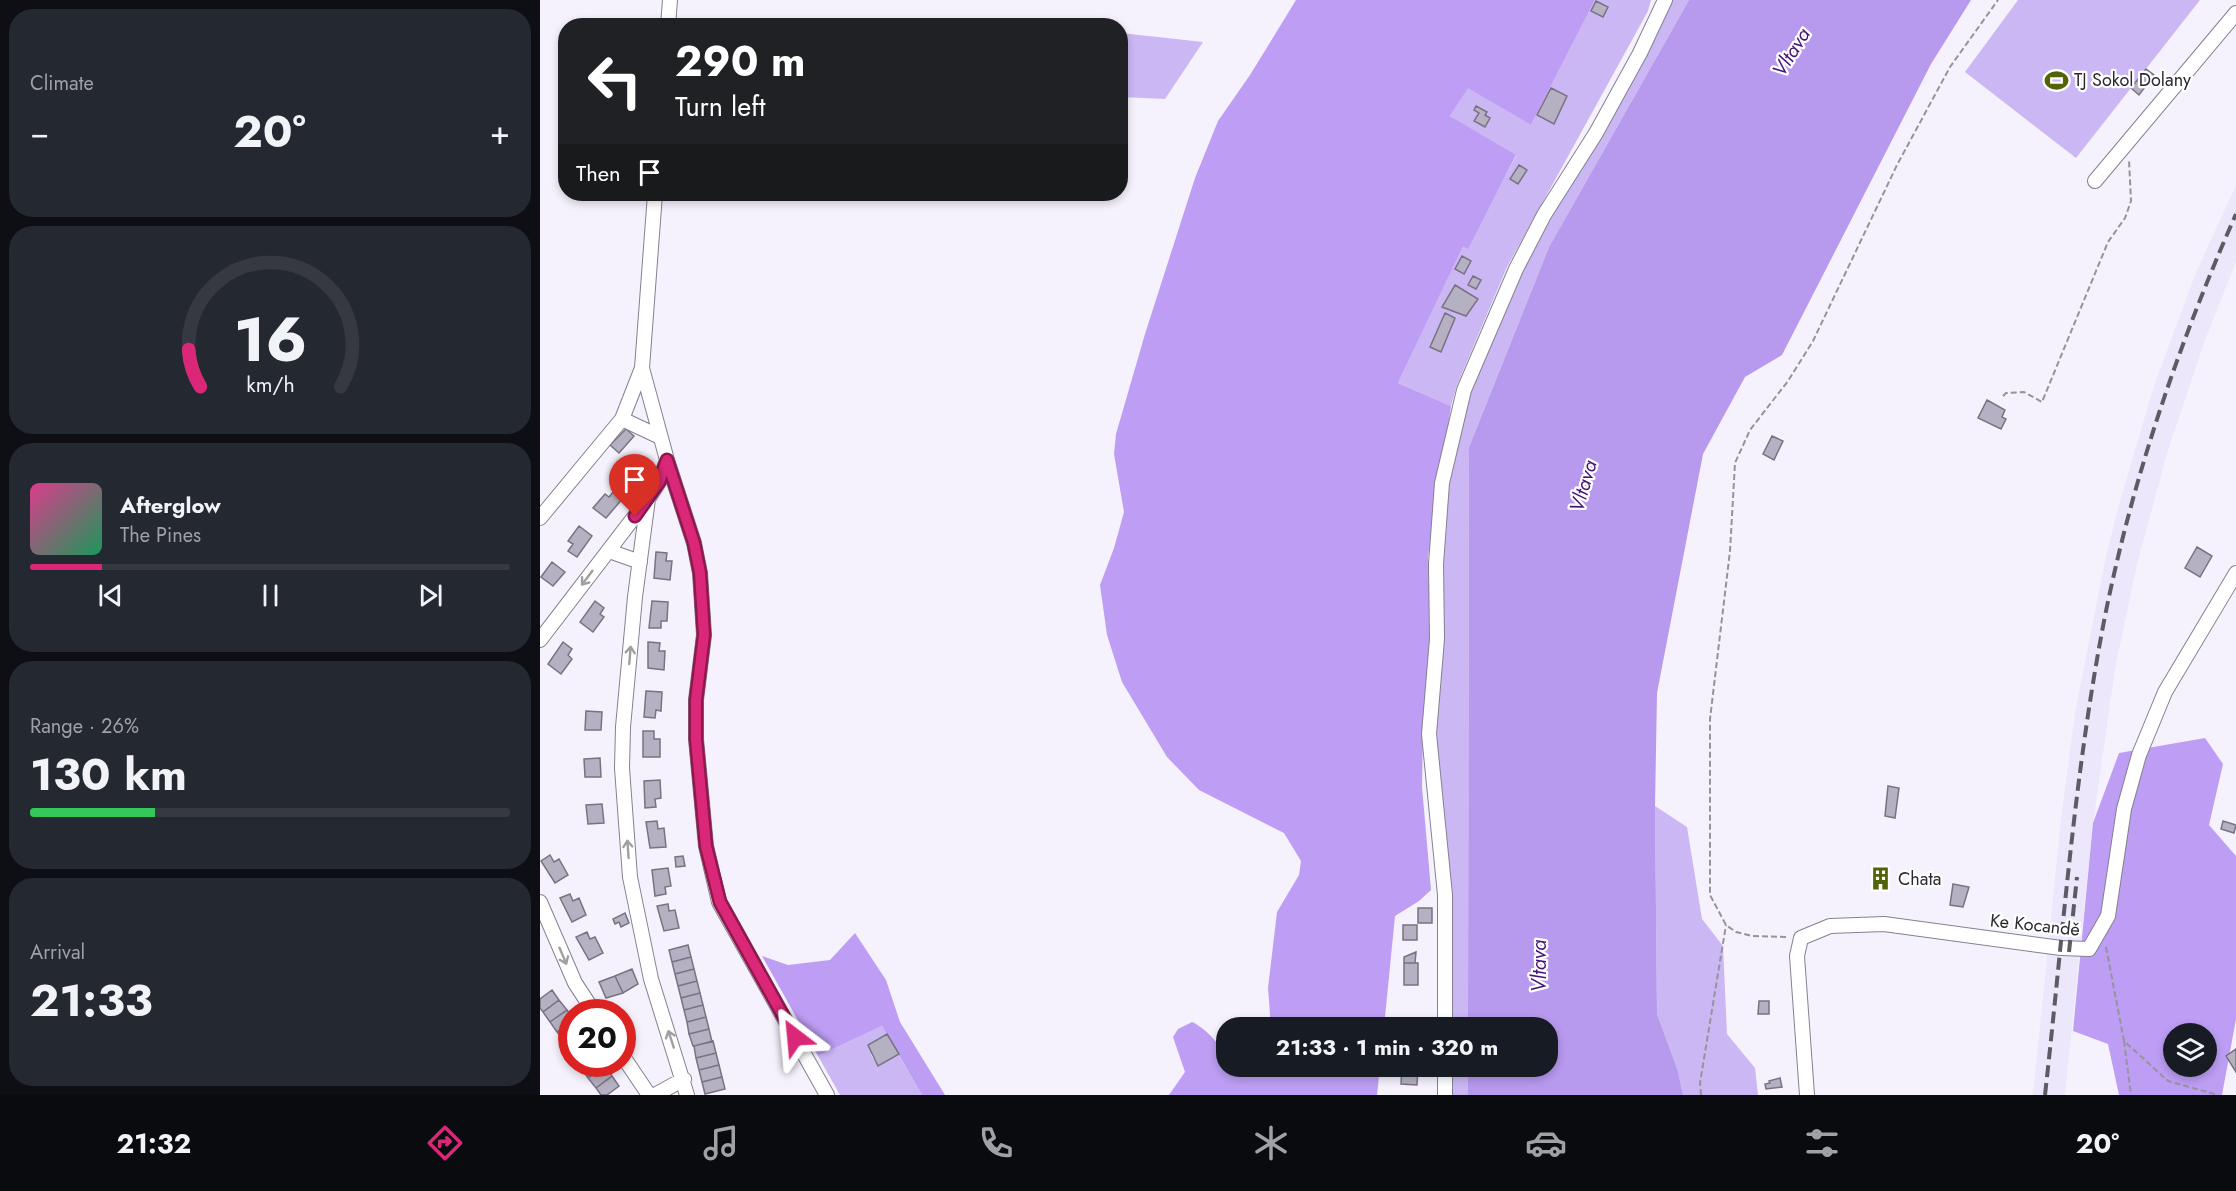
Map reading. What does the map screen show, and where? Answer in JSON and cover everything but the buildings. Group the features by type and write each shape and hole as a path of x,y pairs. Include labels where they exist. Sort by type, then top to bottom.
{"street":[{"path":"668,18 670,0"},
{"path":"1445,1017 1445,895 1429,734 1437,639 1436,564 1442,483 1464,390 1516,269 1544,215 1602,123 1640,53 1665,0"},
{"path":"2095,181 2236,13"},
{"path":"540,518 622,419 642,368 654,201"},
{"path":"642,368 660,437 694,543 700,573 704,635 696,700 696,739 706,846 720,902 827,1095"},
{"path":"622,419 660,437"},
{"path":"540,640 648,499 659,482 667,460"},
{"path":"648,499 623,727 622,768 630,877 651,979 684,1079 687,1095"},
{"path":"609,551 640,562"},
{"name":"Ke Kocandě","path":"1801,938 1830,926 1884,924 2061,948 2089,949 2108,916 2124,809 2139,755 2164,692 2236,573"},
{"path":"540,902 575,983 585,999"},
{"path":"1801,938 1797,956 1808,1095"},
{"path":"636,1076 649,1095"},
{"path":"1445,1077 1445,1095"},
{"path":"655,1095 684,1079"}],"path":[{"path":"1801,938 1752,936 1736,932 1726,925 1710,896 1710,719 1730,551 1736,463 1750,430 1788,381 1813,341 1897,165 1950,68 1998,0"},
{"path":"2003,396 2006,393 2024,392 2042,402 2108,242 2125,218 2131,201 2128,142"},
{"path":"1701,1095 1700,1083 1726,925"},
{"path":"2102,929 2124,1041 2131,1095"},
{"path":"2124,1041 2168,1081 2218,1095"}],"shaded area":[{"path":"1296,0 1595,0 1531,125 1468,88 1450,116 1516,155 1468,249 1463,246 1398,383 1451,406 1428,556 1431,633 1423,733 1422,787 1431,890 1419,901 1395,916 1385,1017 1270,1017 1268,988 1277,912 1299,875 1301,861 1284,833 1199,790 1167,757 1122,682 1107,635 1100,585 1124,512 1114,454 1116,434 1195,178 1218,121 1250,75"},
{"path":"1595,0 1651,0 1648,11 1507,267 1457,385 1451,406 1398,383 1463,245 1467,248 1516,156 1450,116 1468,87 1531,125"},
{"path":"1665,0 1689,0 1549,247 1469,447 1468,1017 1445,1017 1445,895 1429,734 1442,483 1464,390 1516,269"},
{"name":"TJ Sokol Dolany","path":"2018,0 2200,0 2076,158 1965,72"},
{"path":"1128,34 1203,42 1165,99 1128,97"},
{"path":"2236,185 2236,262 2205,340 2168,450 2137,564 2115,669 2093,823 2065,1095 2033,1095 2061,820 2075,713 2106,556 2154,386 2195,275"},
{"path":"2205,738 2223,764 2209,825 2236,856 2236,1019 2222,1095 2119,1095 2108,1044 2073,1031 2093,823 2119,753"},
{"path":"1655,806 1687,827 1702,919 1723,946 1727,1034 1755,1068 1758,1095 1683,1095 1678,1071 1657,1014"},
{"path":"855,933 886,980 900,1022 945,1095 922,1095 882,1026 818,1056 762,956 788,965 830,960"},
{"path":"1192,1022 1215,1040 1216,1077 1379,1077 1377,1095 1169,1095 1185,1072 1173,1037 1178,1029"},
{"path":"882,1026 887,1034 871,1055 878,1066 898,1054 922,1095 840,1095 818,1056"},
{"path":"1445,1077 1468,1077 1468,1095 1445,1095"}],"water":[{"name":"Vltava","path":"1689,0 1971,0 1931,64 1782,355 1745,377 1703,454 1657,693 1655,806 1657,1014 1678,1071 1683,1095 1468,1095 1468,1077 1558,1077 1558,1017 1468,1017 1469,447 1549,247"}],"railway":[{"path":"2045,1095 2085,735 2094,675 2116,564 2144,462 2177,361 2236,214"},
{"path":"2069,952 2077,877"}],"place":[{"name":"TJ Sokol Dolany","path":"2056,80"},
{"name":"Chata","path":"1880,879"}],"route":[{"path":"635,516 659,482 667,460 694,543 700,573 704,635 696,700 696,739 706,846 720,902 795,1037"}]}
